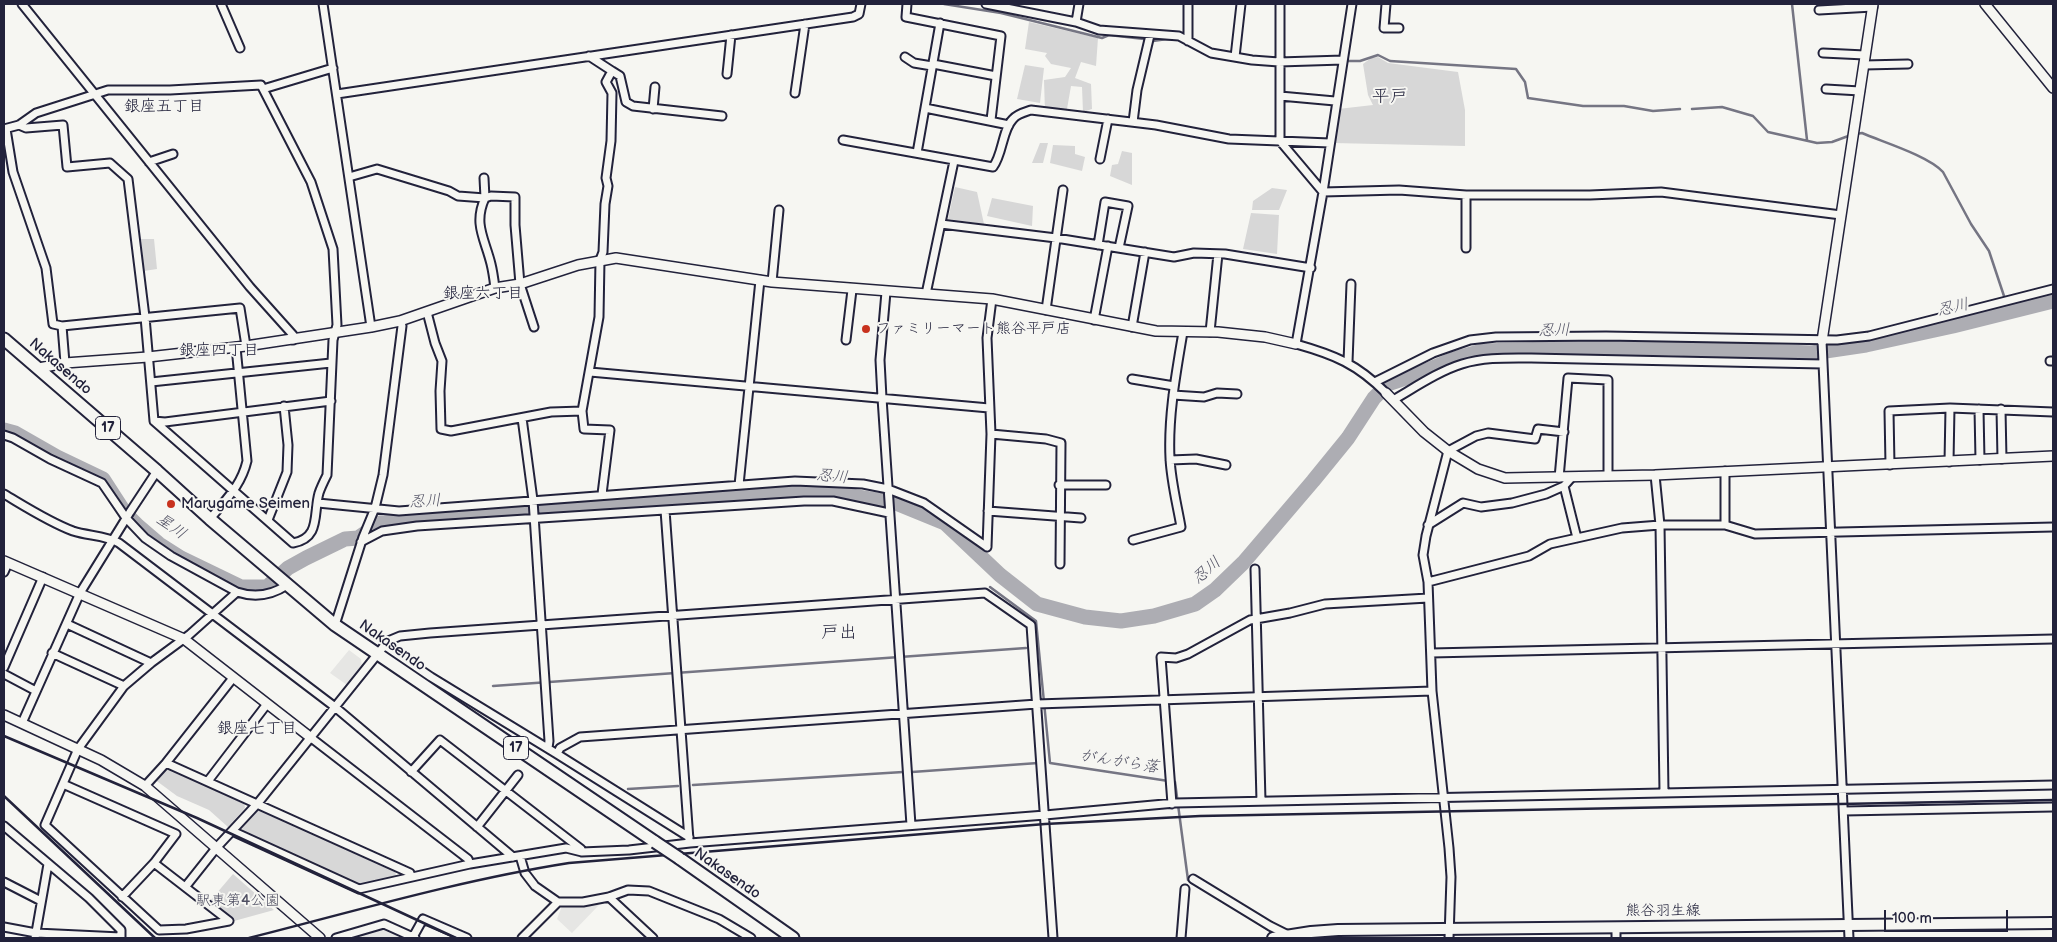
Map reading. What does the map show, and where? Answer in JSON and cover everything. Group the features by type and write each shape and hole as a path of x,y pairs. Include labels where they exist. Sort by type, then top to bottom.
{"highway":[{"name":"Nakasendo","path":"4,339 335,625 380,650 793,938"}],"main road":[{"name":"熊谷羽生線","path":"1273,938 1338,930 1449,934 1616,927 2053,923"}],"street":[{"path":"22,4 250,287 293,335 294,340"},
{"path":"221,4 240,48"},
{"path":"323,4 370,326"},
{"path":"337,94 853,17 859,14 861,4"},
{"path":"907,4 906,17 1001,36 991,120"},
{"path":"986,4 1076,22 1099,30 1179,36 1211,53 1235,57 1280,62 1343,60"},
{"path":"1076,22 1079,4"},
{"path":"1188,4 1188,41"},
{"path":"1235,57 1241,4"},
{"path":"1280,4 1280,142 1323,192"},
{"path":"1296,344 1323,192 1352,4"},
{"path":"1386,4 1384,28 1399,28"},
{"path":"1986,4 2053,88"},
{"path":"1819,10 1873,5 1822,341 1834,644 1843,788 1849,938"},
{"path":"917,153 940,23"},
{"path":"795,93 805,24"},
{"path":"1133,122 1137,90 1150,35"},
{"path":"727,74 730,36"},
{"path":"1823,53 1866,55"},
{"path":"589,56 620,76 626,102 633,106 722,116"},
{"path":"905,57 914,63 996,76"},
{"path":"1864,65 1908,64"},
{"path":"263,89 333,68"},
{"path":"602,494 610,430 584,429 582,411 599,317 600,260 603,252 605,204 608,186 606,178 612,93 606,82 612,71"},
{"path":"19,125 26,128 63,125 67,167 110,163 128,179 145,318 154,421 234,491 268,520 293,543 302,542 314,528 319,493 327,475 331,363 337,325 333,249 311,182 261,85 170,90 138,88 108,90 36,113 19,125 5,129 13,172 46,268 53,324 62,326 145,318 240,308 241,346 239,373 247,461 243,476 234,491 210,518"},
{"path":"653,108 654,87"},
{"path":"1826,89 1860,91"},
{"path":"1280,96 1336,101"},
{"path":"925,108 1009,124"},
{"path":"843,140 993,167 998,160 1009,124 1013,118 1031,110 1133,122 1229,139 1330,143"},
{"path":"1100,159 1108,119"},
{"path":"149,162 173,154"},
{"path":"926,294 954,161"},
{"path":"349,177 377,169 449,191 458,196 485,198 491,196 515,197 515,226 520,284 534,327"},
{"path":"484,178 485,198 480,209 480,229 491,265 495,288"},
{"path":"1046,310 1063,190"},
{"path":"1323,192 1399,190 1466,195 1590,195 1660,192 1841,215"},
{"path":"1466,195 1466,248"},
{"path":"1098,245 1105,202 1128,206 1119,248"},
{"path":"772,282 779,210"},
{"path":"941,224 1056,238 1174,257 1194,253 1218,254 1310,268"},
{"path":"1094,320 1108,246"},
{"path":"1132,327 1145,252"},
{"path":"1210,332 1218,254"},
{"path":"39,368 65,363 148,357 294,340 400,321 495,288 520,284 600,260 616,258 641,260 772,282 992,300 1156,331 1210,332 1265,337 1296,344 1329,353 1348,362 1376,383 1424,432 1448,451 1478,469 1505,478 1655,475 2053,456"},
{"path":"739,485 760,280"},
{"path":"1348,362 1351,284"},
{"path":"1376,383 1433,353 1470,340 1496,336 1606,336 1822,341 1869,336 2053,289"},
{"path":"846,340 852,290"},
{"path":"886,292 880,360 911,825"},
{"path":"318,503 399,511 533,502 602,494 819,481 864,484 924,503 987,547 991,434 987,338 992,300"},
{"path":"427,312 442,361 440,391 441,429 451,431 551,412 582,411"},
{"path":"335,625 362,539 375,508 387,454 402,326 400,321"},
{"path":"62,326 65,363"},
{"path":"1133,540 1181,527 1170,460 1169,432 1183,332"},
{"path":"1390,396 1461,364 1494,358 1823,364"},
{"path":"151,382 331,363"},
{"path":"590,372 989,408"},
{"path":"1559,478 1568,378 1608,380 1608,476"},
{"path":"1132,379 1174,386"},
{"path":"1173,395 1237,394"},
{"path":"154,421 165,422 331,400"},
{"path":"268,520 287,472 288,445 284,406"},
{"path":"1890,465 1889,411 1950,408 2053,412"},
{"path":"1949,462 1950,408"},
{"path":"1979,409 1980,460"},
{"path":"2001,409 2002,459"},
{"path":"522,418 533,502 548,748"},
{"path":"1449,934 1450,857 1442,798 1432,691 1428,582 1423,555 1428,525 1448,451 1476,436 1488,434 1535,439 1538,429 1564,432"},
{"path":"991,434 1046,439 1061,443 1059,485 1060,564"},
{"path":"4,435 102,483 145,538 171,556 237,592 246,595 272,594 289,586"},
{"path":"1170,460 1196,459 1226,465"},
{"path":"22,723 80,593 157,471"},
{"path":"1725,471 1725,525"},
{"path":"1655,475 1660,525 1660,648 1664,792"},
{"path":"1428,525 1463,502 1481,507 1512,502 1546,494 1564,486 1572,477"},
{"path":"1059,485 1106,485"},
{"path":"1564,486 1577,538"},
{"path":"4,494 59,525 76,532 113,540 335,707 478,827 516,856 525,874 535,886 558,902 583,902 609,897 628,890 649,891 719,919 751,938"},
{"path":"362,539 382,531 417,526 804,501 833,501 889,511"},
{"path":"665,510 689,840"},
{"path":"988,511 1081,518"},
{"path":"1428,582 1529,556 1550,544 1622,528 1660,525 1725,525 1755,534 2053,527"},
{"path":"4,572 6,562 184,639 468,859 470,864"},
{"path":"1255,569 1261,801"},
{"path":"4,667 43,577"},
{"path":"154,862 229,921 186,929 158,930 45,825 78,749 124,686 151,662 184,639 237,592"},
{"path":"186,886 217,847 258,803 388,641 410,635 985,593 1031,625 1053,938"},
{"path":"1176,803 1171,787 1161,657 1176,658 1188,654 1250,620 1325,604 1428,598"},
{"path":"67,624 151,662"},
{"path":"1431,653 2053,639"},
{"path":"380,650 431,678 548,748 689,840"},
{"path":"52,653 124,686"},
{"path":"4,674 36,691"},
{"path":"145,786 166,763 233,678"},
{"path":"557,754 560,748 580,736 1038,704 1432,691"},
{"path":"208,781 267,704"},
{"path":"4,715 101,760 145,786 320,938"},
{"path":"412,772 440,740 582,849 582,852"},
{"path":"166,763 410,873 411,876"},
{"path":"478,827 518,775"},
{"path":"63,784 176,834 154,862 122,897"},
{"path":"232,830 359,889 470,864 566,848 582,852 629,850 689,840 1045,816 1176,803 2053,785"},
{"path":"1844,811 2053,807"},
{"path":"4,826 89,898 121,930 121,937 35,935 4,927"},
{"path":"35,935 48,864"},
{"path":"1193,879 1287,935"},
{"path":"4,882 41,901"},
{"path":"1181,938 1184,889"},
{"path":"609,897 653,938"},
{"path":"522,938 558,902"},
{"path":"336,938 384,924 414,938 423,919 467,938"},
{"path":"1616,927 1616,938"}],"shaded area":[{"path":"349,650 361,659 362,667 347,685 330,673"},
{"path":"599,905 572,933 557,919 562,906"},
{"path":"384,927 408,938 348,938 349,937"}],"green space":[{"path":"1029,22 1098,38 1096,66 1081,62 1075,78 1091,84 1092,109 1083,112 1082,87 1071,86 1067,109 1045,112 1044,80 1065,77 1071,68 1051,64 1045,56 1047,53 1025,49"},
{"path":"1378,57 1388,63 1458,72 1465,110 1465,146 1333,143 1338,109 1373,105 1368,95 1363,64 1371,58"},
{"path":"1025,65 1044,68 1040,103 1017,99"},
{"path":"1040,143 1048,143 1043,163 1032,163"},
{"path":"1053,145 1075,146 1075,154 1085,157 1082,171 1050,163"},
{"path":"1122,151 1132,153 1132,185 1110,176 1112,165 1118,164"},
{"path":"955,187 977,192 984,224 948,219"},
{"path":"1272,188 1287,190 1279,210 1252,210 1253,201"},
{"path":"992,198 1033,206 1032,226 987,216"},
{"path":"1251,213 1279,215 1277,254 1243,249"},
{"path":"141,239 154,239 157,269 144,271"},
{"path":"165,766 244,802 245,808 228,827 209,810 177,796 154,779"},
{"path":"262,810 395,870 396,877 359,885 243,833 242,828 258,811"},
{"name":"駅東第4公園","path":"233,874 274,910 234,921 210,901"}],"waterway":[{"path":"944,4 1001,13 1102,38 1109,35 1144,39"},
{"path":"1792,4 1807,140"},
{"path":"1153,41 1181,40"},
{"path":"1348,61 1360,61 1378,55 1390,61 1516,69 1525,82 1528,98 1583,106 1624,106 1653,111 1680,109"},
{"path":"1692,109 1722,107 1753,116 1768,132 1817,143 1832,142 1851,135"},
{"path":"1856,134 1862,133 1905,150 1927,160 1943,172 1971,224 1989,251 2009,311"},
{"name":"忍川","path":"4,430 15,433 57,457 103,479 125,513 159,544 181,558 241,587 267,587 288,568 345,539 358,538 380,523 644,502 819,491 896,503 945,523 1000,575 1037,604 1085,617 1121,621 1154,616 1195,604 1215,590 1243,563 1313,481 1348,438 1374,398 1388,384 1454,359 1482,351 1584,348 1670,348 1812,353 1866,345 2053,301"},
{"name":"がんがら落","path":"990,587 1036,621 1050,763 1175,782 1188,880 1192,883"},
{"path":"493,686 1026,648"},
{"path":"912,772 1038,763"},
{"path":"693,785 903,772"},
{"path":"628,789 678,786"},
{"name":"がんがら落","path":"1223,901 1275,934"}],"railway":[{"path":"4,736 197,818 456,938"},
{"path":"4,796 155,938"},
{"path":"249,938 448,887 569,863 1045,824 1200,816 2053,800"}],"place":[{"name":"ファミリーマート熊谷平戸店","path":"866,329"},
{"name":"Marugame Seimen","path":"171,504"}],"district":[{"name":"平戸","path":"1390,97"},
{"name":"銀座五丁目","path":"164,107"},
{"name":"銀座六丁目","path":"483,294"},
{"name":"銀座四丁目","path":"219,351"},
{"name":"戸出","path":"839,633"},
{"name":"銀座七丁目","path":"257,729"}],"water label":[{"name":"星川","path":"171,527"}]}
